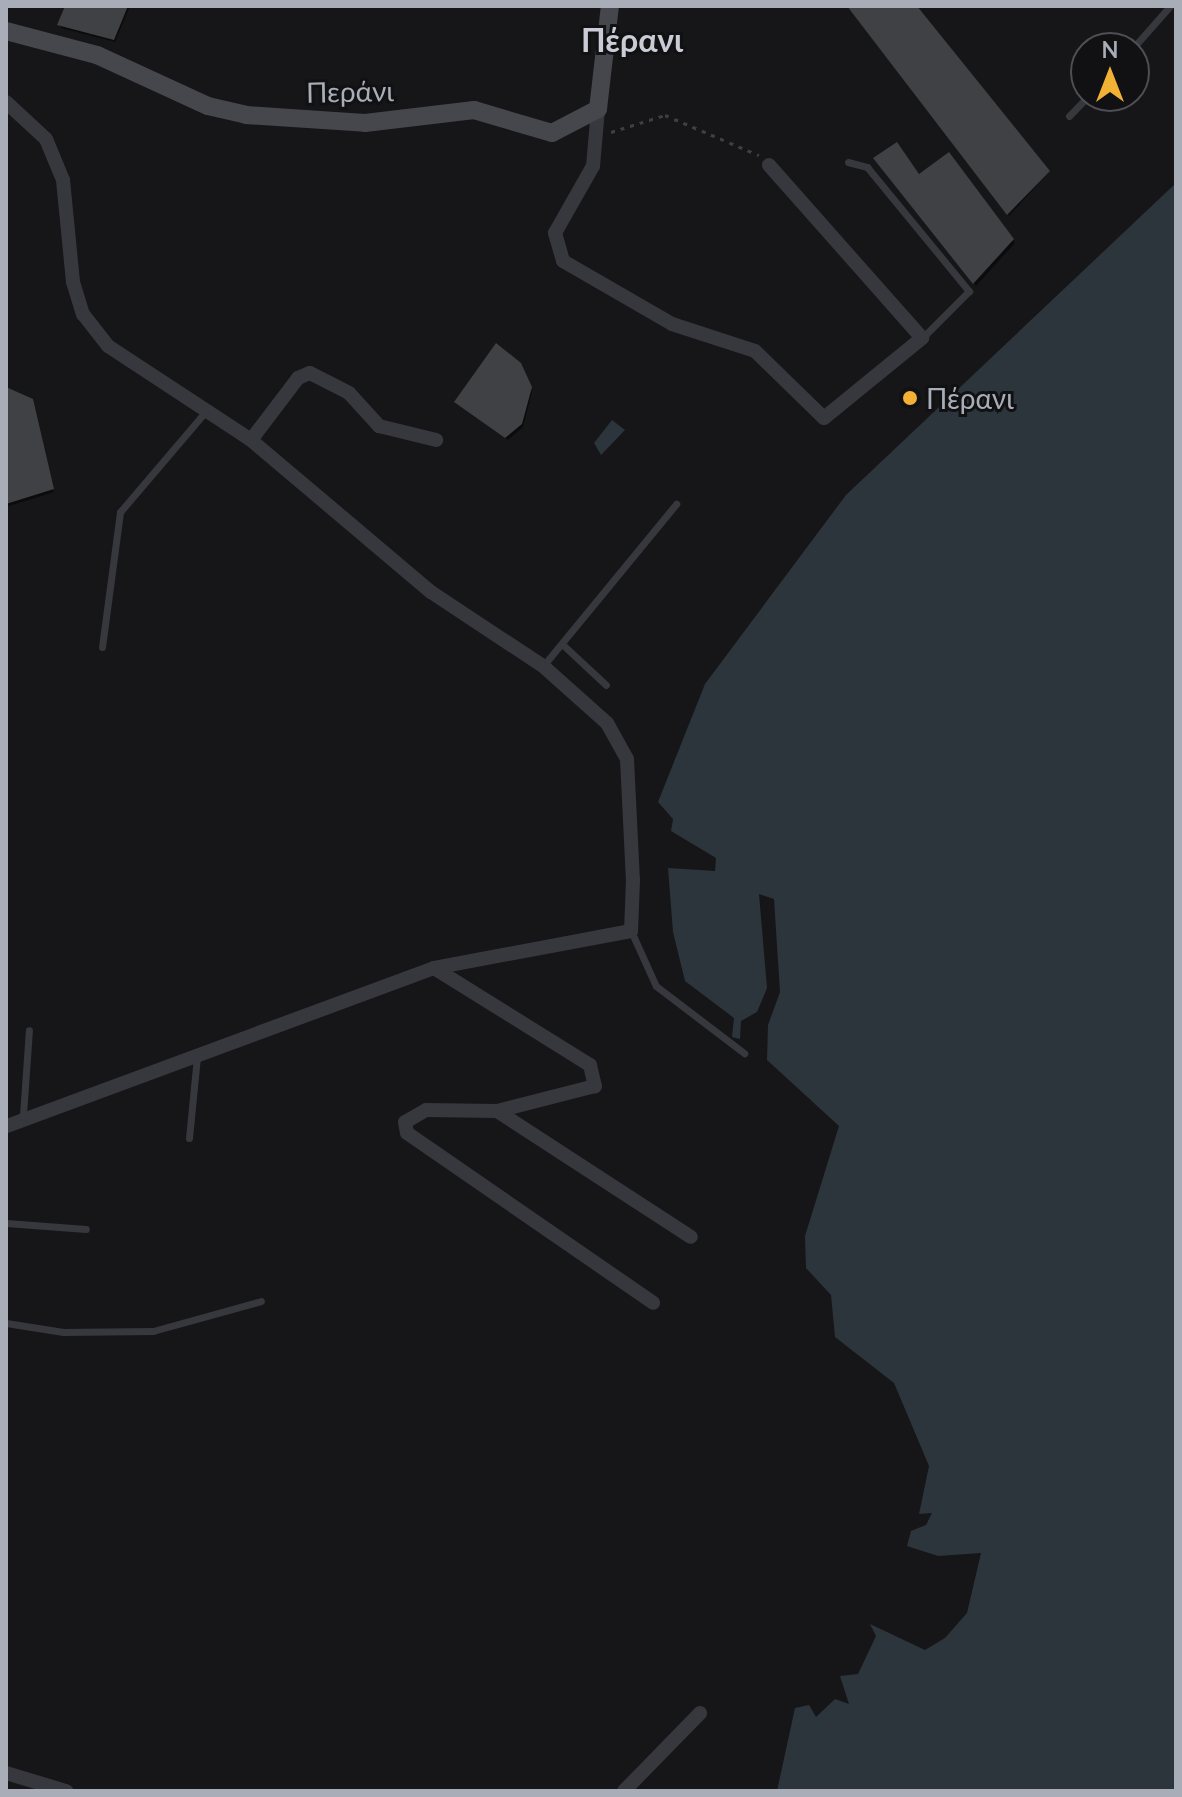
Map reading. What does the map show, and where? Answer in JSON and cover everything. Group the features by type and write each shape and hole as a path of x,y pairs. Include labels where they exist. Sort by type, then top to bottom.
{"street":[{"path":"610,6 593,166 564,212 554,247 608,291 683,329 755,351 824,418 922,338 769,165"},
{"name":"Περάνι","path":"6,31 97,55 208,106 282,120 365,123 474,110 552,133 598,109"},
{"path":"6,102 46,139 63,180 83,314 108,346 251,440 431,592 543,666 607,723 627,759 631,931 434,968 197,1057 23,1115 6,1126"},
{"path":"251,440 298,378 310,373 349,393 379,426 436,440"},
{"path":"434,968 496,1002 596,1075 588,1093 497,1111 426,1110 405,1122 407,1133 653,1303"},
{"path":"497,1111 691,1237"},
{"path":"624,1791 700,1713"},
{"path":"6,1773 66,1791"}],"lane":[{"path":"1147,32 1170,6"},
{"path":"1069,116 1073,112"},
{"path":"848,162 867,167 969,291 922,338"},
{"path":"102,647 120,512 206,411"},
{"path":"543,666 676,504"},
{"path":"562,644 606,685"},
{"path":"631,931 656,986 744,1053"},
{"path":"23,1115 29,1030"},
{"path":"189,1138 197,1057"},
{"path":"6,1223 86,1229"},
{"path":"6,1323 63,1332 153,1331 261,1301"}],"path":[{"path":"597,139 641,118 665,115 754,150 769,165"}],"shaded area":[{"path":"1176,183 1176,1791 777,1791 795,1708 809,1705 816,1717 835,1699 849,1704 840,1676 858,1674 876,1636 870,1624 925,1650 945,1638 967,1613 981,1553 938,1556 907,1546 911,1531 926,1525 932,1513 919,1514 929,1466 894,1383 835,1337 831,1295 806,1268 805,1236 839,1126 767,1060 768,1025 780,992 774,899 759,894 767,988 757,1012 741,1021 740,1039 732,1037 734,1018 685,981 673,932 668,868 715,871 716,858 671,831 673,819 658,802 705,684 846,495"},
{"path":"612,420 625,430 601,455 594,443"}],"building":[{"path":"65,6 128,6 114,40 57,25"},
{"path":"847,6 917,6 1050,171 1007,215"},
{"path":"897,142 919,174 949,152 1014,239 973,284 873,158"},
{"path":"496,343 521,363 532,387 522,424 505,438 454,402"},
{"path":"6,387 33,399 54,489 6,504"}],"place":[{"name":"Πέρανι","path":"910,398"}],"district":[{"name":"Πέρανι","path":"632,40"}]}
